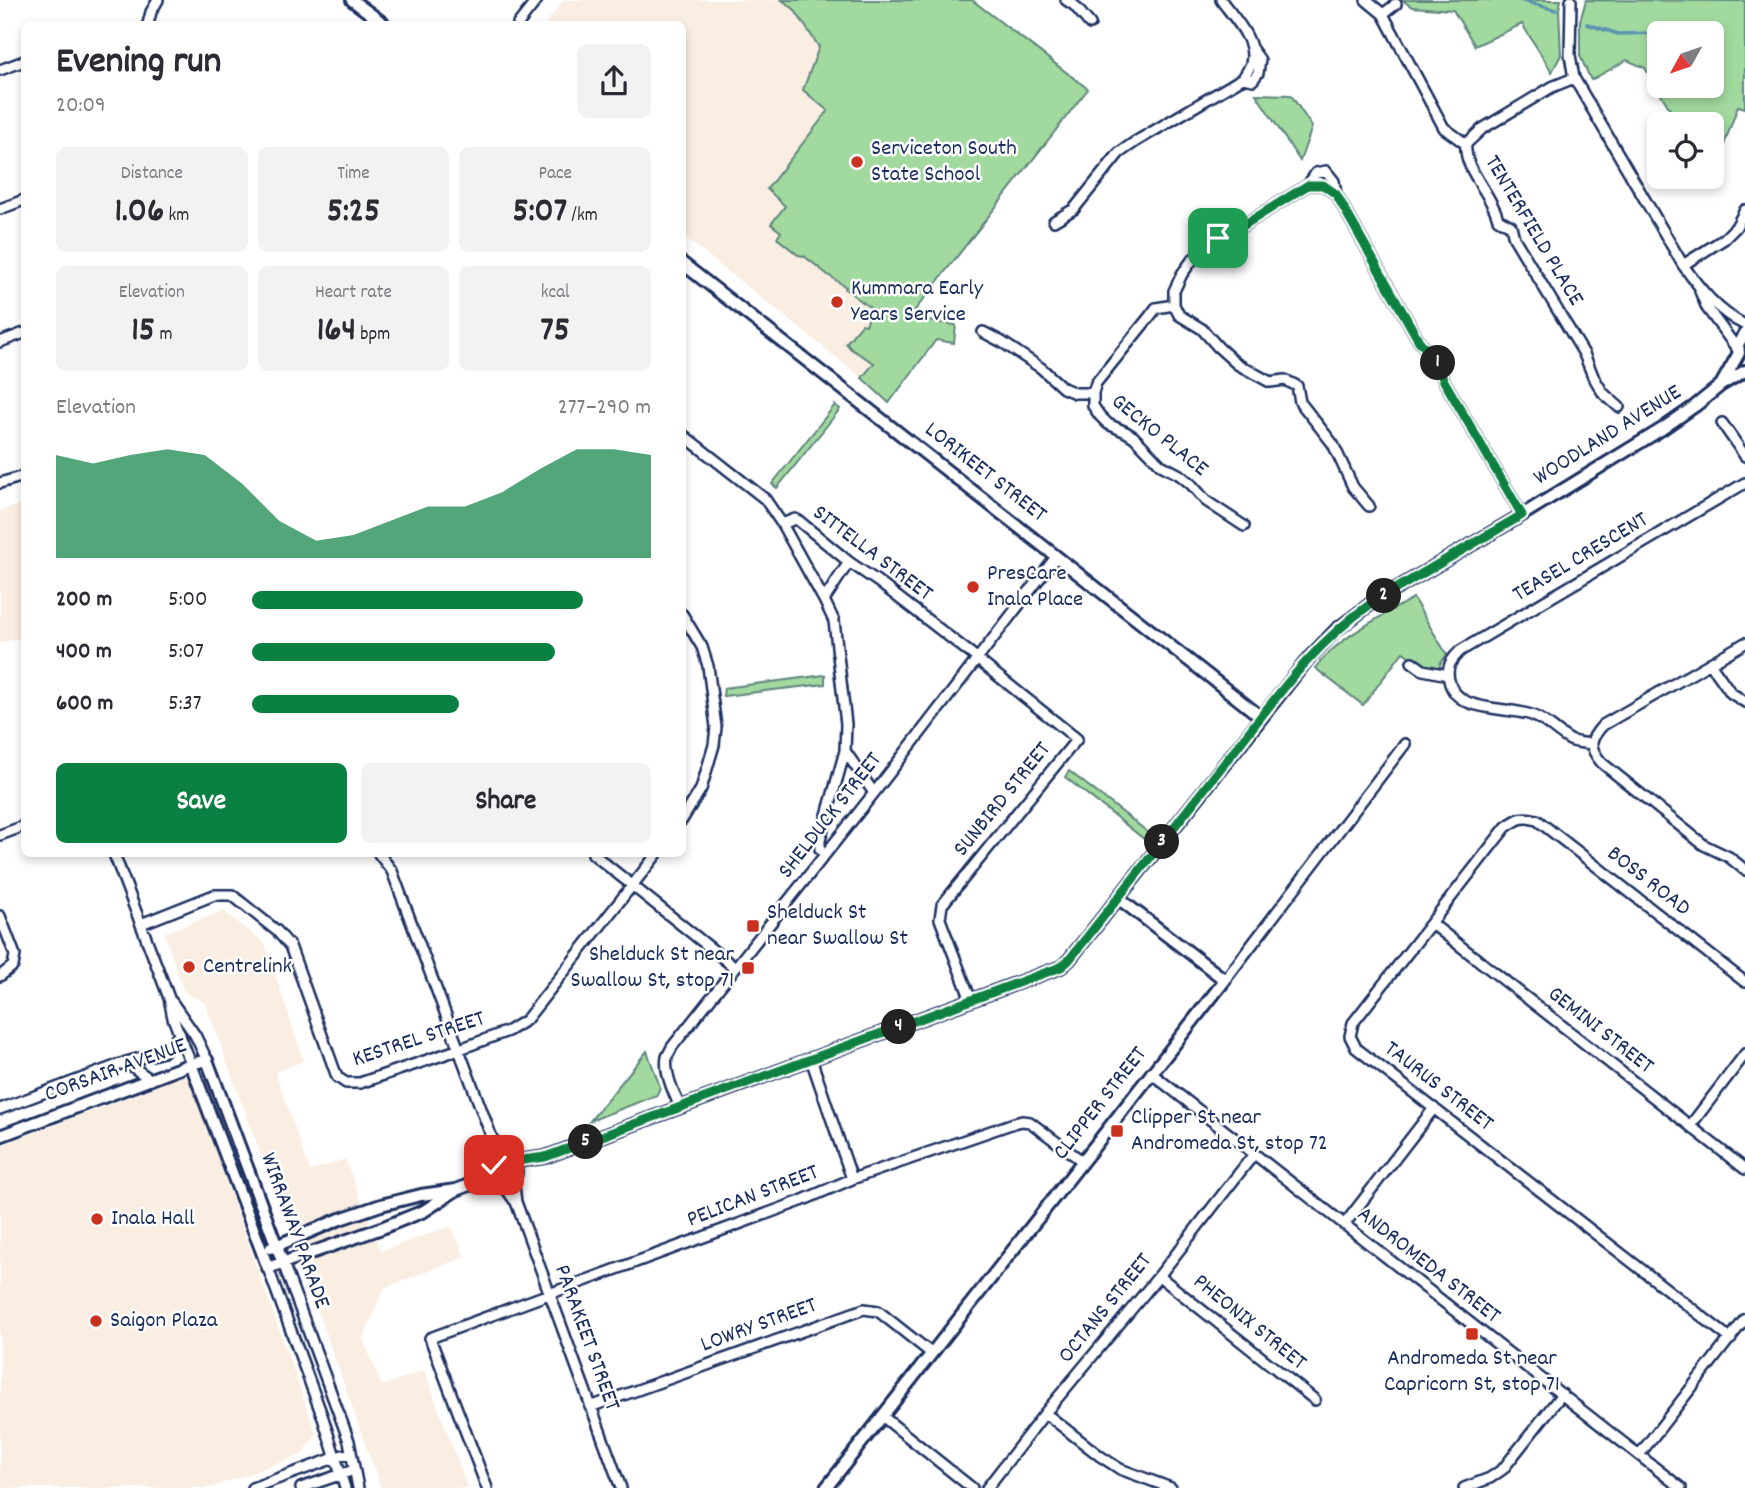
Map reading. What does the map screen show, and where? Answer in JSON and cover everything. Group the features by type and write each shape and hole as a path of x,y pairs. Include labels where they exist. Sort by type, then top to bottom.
{"street":[{"path":"149,21 158,0"},
{"path":"352,0 380,21"},
{"path":"520,21 537,0"},
{"path":"1066,0 1074,5 1090,24"},
{"path":"1054,220 1074,209 1119,153 1243,78 1251,64 1252,49 1245,33 1221,0"},
{"path":"1366,0 1383,15 1444,128 1466,144"},
{"path":"1571,0 1570,55 1574,78 1698,287 1727,316 1745,325"},
{"path":"1383,15 1396,4"},
{"path":"0,70 21,62"},
{"name":"TENTERFIELD PLACE","path":"1574,78 1552,87 1482,130 1466,144 1465,151 1471,167 1496,210 1498,219 1511,226 1514,239 1584,354 1603,393 1619,407"},
{"path":"1369,506 1353,487 1333,444 1300,402 1297,386 1285,380 1270,382 1237,364 1217,347 1202,329 1179,315 1174,304 1174,292 1193,259 1218,238 1236,230 1308,185 1316,173 1326,172 1334,181 1336,194 1419,341 1437,362 1444,381 1522,515"},
{"path":"1308,185 1323,185 1336,194"},
{"path":"0,209 21,201"},
{"path":"1683,265 1724,239 1736,228 1745,210"},
{"name":"LORIKEET STREET","path":"686,266 1261,717"},
{"path":"1698,287 1707,308 1741,355"},
{"name":"GECKO PLACE","path":"1174,304 1156,308 1096,383 1093,406 1108,424 1134,438 1161,465 1180,475 1206,501 1244,526"},
{"path":"983,332 1041,368 1063,388 1075,393 1093,393"},
{"name":"WOODLAND AVENUE","path":"1721,385 1741,355 1738,344 1745,333"},
{"path":"0,342 21,334"},
{"name":"WOODLAND AVENUE","path":"545,1157 1061,967 1308,659 1336,630 1372,603 1662,429 1721,385 1745,371"},
{"path":"1722,423 1745,456"},
{"name":"SITTELLA STREET","path":"686,437 762,496 782,524 795,519 978,659"},
{"path":"0,483 21,477"},
{"name":"TEASEL CRESCENT","path":"1448,675 1448,668 1460,651 1745,482"},
{"path":"782,524 834,621 846,724 845,751 820,840 820,849 825,854"},
{"name":"SHELDUCK STREET","path":"680,1107 670,1082 667,1058 672,1047 874,793 1056,557"},
{"path":"824,600 849,562"},
{"path":"686,621 702,647 708,666 716,727 714,745 701,789 686,813"},
{"path":"1745,643 1603,725 1594,735 1591,744 1602,763 1704,845 1729,857 1745,870"},
{"name":"SUNBIRD STREET","path":"971,1000 940,919 942,905 1082,738 978,659"},
{"path":"1412,662 1423,670 1448,675 1451,687 1459,697 1470,704 1532,715 1572,741 1591,744"},
{"path":"1710,663 1731,693 1745,702"},
{"name":"CLIPPER STREET","path":"826,1488 1225,980 1405,744"},
{"path":"845,751 874,793"},
{"name":"TAURUS STREET","path":"1524,817 1506,827 1353,1023 1350,1035 1356,1048 1731,1339"},
{"name":"BOSS ROAD","path":"1524,817 1537,820 1745,982"},
{"path":"0,835 21,827"},
{"name":"WIRRAWAY PARADE","path":"115,857 268,1268 345,1488"},
{"path":"381,857 392,871 492,1138 493,1176 507,1180"},
{"path":"597,857 734,967"},
{"name":"KESTREL STREET","path":"141,924 214,895 232,895 277,931 290,946 337,1077 346,1083 360,1083 508,1031 526,1020 655,857"},
{"path":"1118,898 1225,980"},
{"path":"0,916 15,956 13,966 0,976"},
{"name":"GEMINI STREET","path":"1431,923 1745,1169"},
{"name":"WIRRAWAY PARADE","path":"169,998 195,1035 207,1060 349,1441 358,1488"},
{"path":"0,1109 126,1062 163,1052 180,1034"},
{"path":"1690,1126 1745,1054"},
{"path":"811,1059 852,1179"},
{"name":"CORSAIR AVENUE","path":"0,1136 207,1060"},
{"path":"126,1062 151,1080"},
{"name":"ANDROMEDA STREET","path":"1152,1073 1681,1488"},
{"path":"1344,1225 1434,1108"},
{"name":"PELICAN STREET","path":"487,1488 430,1338 801,1201 852,1179 1014,1123 1030,1122 1082,1161"},
{"path":"492,1138 515,1167 507,1180"},
{"name":"OCTANS STREET","path":"987,1488 1254,1154"},
{"path":"268,1268 424,1211 468,1185 500,1161 545,1157"},
{"path":"468,1185 507,1180 545,1157"},
{"name":"PARAKEET STREET","path":"507,1180 621,1488"},
{"path":"261,1252 381,1205 456,1190"},
{"name":"PHEONIX STREET","path":"1159,1276 1315,1400"},
{"name":"LOWRY STREET","path":"590,1407 864,1309 878,1311 932,1353"},
{"path":"1639,1455 1745,1320"},
{"path":"1464,1488 1490,1478 1503,1469 1562,1394"},
{"path":"1045,1413 1120,1469 1171,1488"},
{"path":"882,1416 972,1488"},
{"path":"252,1488 351,1452"},
{"path":"300,1488 354,1470"}],"shaded area":[{"name":"Serviceton South State School","path":"564,0 972,0 1088,89 862,378 686,238 686,21 547,21"},
{"path":"21,504 21,642 16,638 0,644 0,511"},
{"path":"224,911 265,944 304,1061 275,1072 310,1171 345,1159 381,1251 451,1226 465,1257 384,1288 363,1339 382,1386 424,1370 468,1488 381,1488 309,1286 307,1266 290,1220 283,1215 205,1003 184,992 164,933"},
{"path":"181,1077 190,1079 316,1434 303,1454 210,1488 0,1488 0,1146"}],"green space":[{"name":"Serviceton South State School","path":"782,0 972,0 1088,89 909,318 956,325 954,343 936,340 889,403 862,378 874,363 846,343 862,324 866,325 872,309 777,238 781,232 771,224 785,206 767,189 828,111 803,90 819,47 794,9"},
{"path":"1402,0 1561,0 1561,55 1552,72 1522,24 1475,46 1453,10 1412,7"},
{"path":"1586,0 1745,1 1745,108 1738,106 1724,145 1724,112 1672,112 1663,98 1724,98 1724,21 1647,21 1647,71 1627,60 1591,80 1580,56 1580,21"},
{"path":"1256,94 1291,95 1312,127 1300,161"},
{"path":"835,405 840,409 777,488 772,484"},
{"path":"1413,598 1447,655 1438,672 1424,667 1403,652 1363,705 1315,668 1347,638"},
{"path":"825,675 825,684 723,696 724,688"},
{"path":"1069,771 1149,833 1144,839 1065,777"},
{"path":"647,1051 660,1087 657,1095 590,1121"}],"waterway":[{"path":"1520,0 1556,10"},
{"path":"1587,24 1618,34 1647,33"}],"place":[{"name":"Serviceton South State School","path":"857,162"},
{"name":"Kummara Early Years Service","path":"837,302"},
{"name":"PresCare Inala Place","path":"973,587"},
{"name":"Shelduck St near Swallow St","path":"753,926"},
{"name":"Centrelink","path":"189,967"},
{"name":"Shelduck St near Swallow St, stop 71","path":"748,968"},
{"name":"Clipper St near Andromeda St, stop 72","path":"1117,1131"},
{"name":"Inala Hall","path":"97,1219"},
{"name":"Saigon Plaza","path":"96,1321"},
{"name":"Andromeda St near Capricorn St, stop 71","path":"1472,1334"}],"route":[{"path":"494,1165 504,1160 511,1162 545,1157 1061,967 1308,659 1336,630 1372,603 1522,515 1444,381 1437,362 1419,341 1336,194 1323,185 1308,185 1236,230 1218,238"}]}
